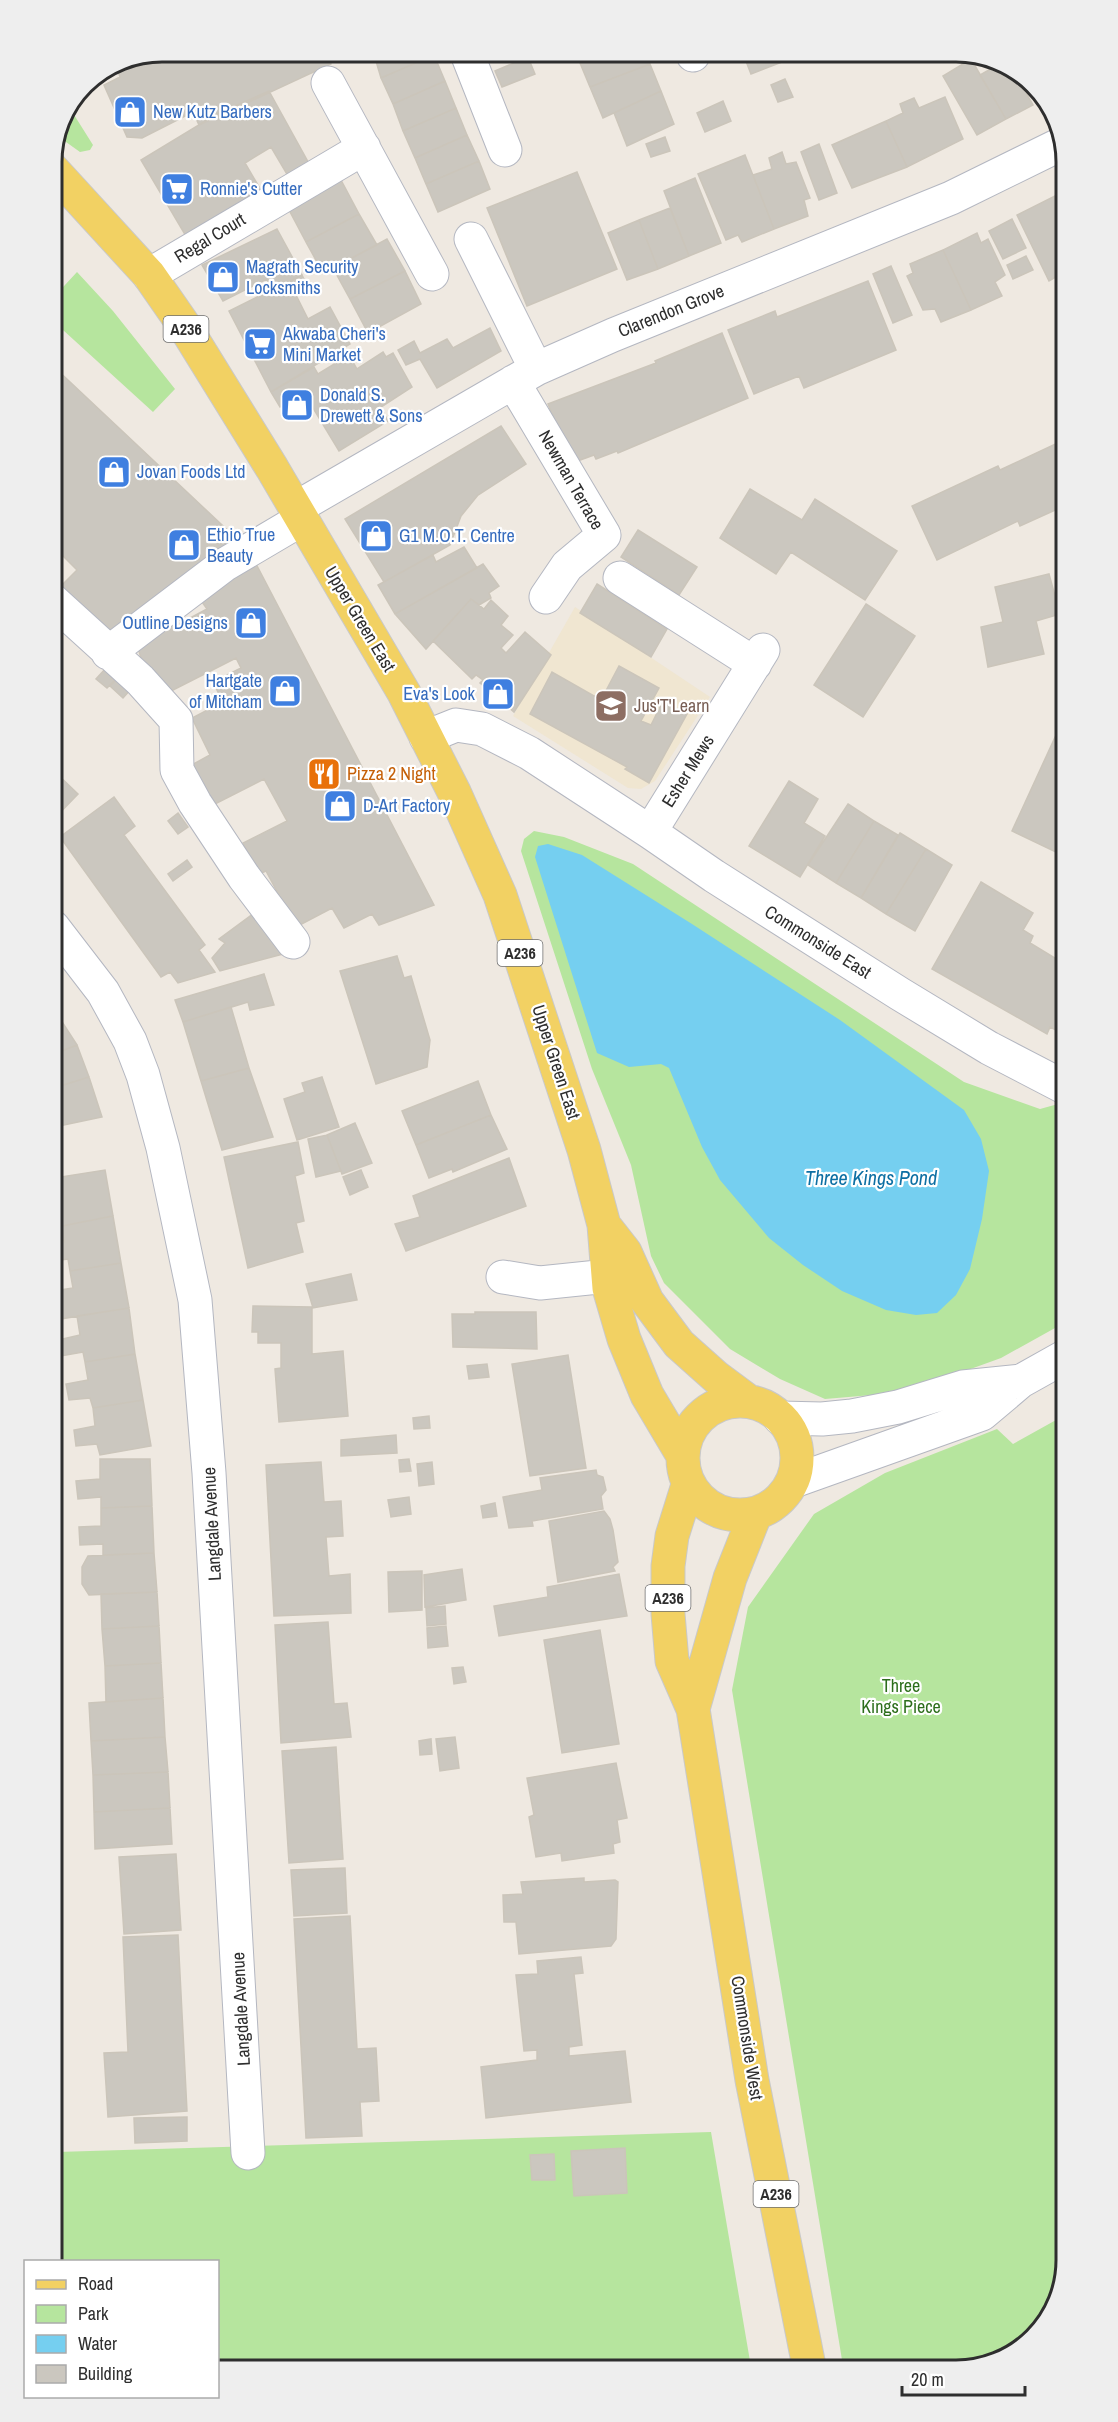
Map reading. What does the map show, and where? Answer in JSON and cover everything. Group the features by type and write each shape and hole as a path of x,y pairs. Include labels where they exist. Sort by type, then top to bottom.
{"main road":[{"name":"Upper Green East","path":"62,180 149,274 299,514 404,693 455,794 500,895 549,1038 604,1225 608,1276 624,1339 647,1395 685,1469"},
{"name":"Upper Green East","path":"604,1225 625,1252 646,1301 679,1344 716,1377 747,1400"},
{"path":"747,1400 771,1408 780,1418 795,1439 799,1458 794,1481 780,1501 755,1515 729,1515 715,1510 696,1497 685,1469 686,1437 696,1420 711,1408 747,1400"},
{"name":"Commonside West","path":"685,1469 668,1566 668,1614 672,1661 693,1709 752,2080 808,2360"},
{"name":"Commonside West","path":"693,1709 730,1578 755,1515"}],"street":[{"path":"470,62 505,150"},
{"path":"328,83 432,274"},
{"name":"Clarendon Grove","path":"108,653 224,566 299,514 525,375 593,343 951,198 1055,147"},
{"name":"Regal Court","path":"149,274 364,148"},
{"path":"471,238 525,375"},
{"name":"Newman Terrace","path":"525,375 604,535 567,566 546,597"},
{"name":"Esher Mews","path":"621,578 759,657 650,832"},
{"path":"62,609 140,680 176,720 177,770 238,868 292,942"},
{"name":"Commonside East","path":"426,737 456,725 483,729 529,753 714,876 900,994 989,1048 1056,1083"},
{"name":"Langdale Avenue","path":"62,939 103,992 130,1041 143,1075 163,1148 195,1300 209,1473 248,2152"},
{"path":"503,1277 540,1283 608,1276"},
{"path":"794,1481 982,1414 1021,1381 1056,1362"},
{"path":"780,1418 822,1419 852,1416 898,1407 963,1387 1021,1381"}],"shaded area":[{"name":"Jus'T'Learn","path":"575,607 710,697 655,781 641,789 628,788 513,716"}],"green space":[{"path":"74,114 93,145 90,150 80,152 64,140"},
{"path":"77,272 113,311 175,389 153,412 62,329 62,288"},
{"path":"534,831 564,837 633,864 964,1082 1040,1109 1056,1105 1056,1327 1001,1358 907,1392 825,1399 780,1379 730,1349 664,1283 651,1256 631,1165 592,1069 521,851 524,839"},
{"name":"Three Kings Piece","path":"1056,1420 1056,2274 1046,2305 1032,2327 1018,2340 989,2355 970,2360 842,2360 732,1690 748,1607 814,1514 885,1473 997,1429 1013,1444"},
{"path":"711,2132 750,2360 219,2360 219,2260 62,2260 62,2152"}],"water":[{"name":"Three Kings Pond","path":"548,844 582,855 692,924 840,1020 964,1110 981,1139 989,1171 982,1219 970,1269 956,1295 937,1313 916,1315 886,1310 842,1291 803,1265 769,1238 720,1180 702,1147 669,1068 661,1064 629,1067 597,1053 535,857 538,846"}],"building":[{"path":"330,62 331,64 199,125 193,112 142,138 127,137 104,85 120,77 118,72 142,63"},
{"path":"376,62 418,62 381,78"},
{"path":"418,62 437,62 445,81 393,104 381,78"},
{"path":"516,62 530,62 535,74 502,87 495,71"},
{"path":"580,62 649,62 650,64 590,87"},
{"path":"746,62 782,62 751,74"},
{"path":"966,62 973,63 1006,119 977,135 943,76"},
{"path":"650,64 661,91 603,118 590,87"},
{"path":"992,68 1001,72 1022,86 1033,105 1006,119 980,75"},
{"path":"785,79 793,97 778,102 771,85"},
{"path":"445,81 456,108 403,131 393,104"},
{"path":"269,91 312,169 291,181 271,147 245,163 265,197 190,243 141,160 217,114"},
{"path":"661,91 674,124 627,146 614,113"},
{"path":"945,97 963,139 907,167 886,121 903,113 900,104 914,98 919,108"},
{"path":"723,101 731,121 705,132 697,113"},
{"path":"456,108 467,135 415,158 403,131"},
{"path":"886,121 907,167 852,188 832,145"},
{"path":"467,135 479,161 426,184 415,158"},
{"path":"665,137 670,151 651,157 646,144"},
{"path":"819,144 837,193 819,200 801,152"},
{"path":"782,152 786,164 796,162 810,198 804,200 808,216 774,229 753,175 772,169 769,158"},
{"path":"745,155 774,229 742,242 738,235 726,240 698,174"},
{"path":"479,161 490,189 438,212 426,184"},
{"path":"577,172 617,269 527,306 487,208"},
{"path":"695,178 721,243 689,256 664,191"},
{"path":"341,180 359,214 306,242 288,208"},
{"path":"1056,196 1056,277 1049,281 1017,215"},
{"path":"670,208 689,256 658,269 639,220"},
{"path":"359,214 377,245 323,273 306,242"},
{"path":"1012,219 1026,248 1003,259 989,231"},
{"path":"639,220 658,269 627,280 608,233"},
{"path":"277,229 302,275 272,290 267,279 223,301 202,265"},
{"path":"977,233 981,243 988,239 1005,275 995,282 1002,296 971,310 943,250"},
{"path":"387,239 405,271 350,299 333,268"},
{"path":"943,250 971,310 941,322 935,309 923,310 907,276 913,273 910,264"},
{"path":"1026,256 1033,270 1013,279 1007,265"},
{"path":"891,266 912,315 893,323 873,274"},
{"path":"405,271 421,304 368,333 350,299"},
{"path":"302,275 308,288 296,295 308,319 330,307 350,344 271,392 229,311"},
{"path":"868,281 896,350 804,388 799,376 754,394 728,330 775,311 777,317"},
{"path":"490,328 501,351 437,388 420,359 406,365 398,350 414,341 420,353 447,339 453,348"},
{"path":"722,333 748,398 618,453 617,451 596,459 594,455 572,463 548,404 656,363 655,361"},
{"path":"383,352 386,357 393,353 412,387 381,407 388,421 339,451 304,393 280,407 271,392 314,367 318,374 349,355 357,369"},
{"path":"62,374 239,541 127,627 102,632 62,587 77,570 62,555"},
{"path":"501,426 526,464 478,495 461,516 450,545 384,582 345,519"},
{"path":"1056,444 1056,510 1020,526 1018,521 937,560 912,506 998,466 1000,470"},
{"path":"750,489 802,520 815,499 897,551 865,600 791,552 776,574 720,538"},
{"path":"638,530 697,567 679,595 621,557"},
{"path":"464,547 477,568 395,614 378,585 433,555 436,562"},
{"path":"254,560 434,905 379,925 372,914 344,928 332,908 296,927 266,871 259,874 243,843 287,821 264,779 211,806 188,767 210,755 192,718 223,702 213,682 241,668 236,658 169,692 143,666 139,651 143,639 175,616 179,624 207,609 200,599"},
{"path":"483,564 499,586 489,593 491,598 479,605 471,599 426,649 395,614"},
{"path":"1049,574 1056,599 1056,615 1036,621 1044,654 988,667 981,627 1003,622 995,587"},
{"path":"597,584 667,629 651,657 580,613"},
{"path":"471,599 484,609 491,600 508,616 501,625 513,635 501,648 506,653 525,632 551,655 514,712 480,683 483,680 476,675 472,679 433,641"},
{"path":"866,604 915,636 863,717 814,685"},
{"path":"619,666 659,688 641,721 651,725 663,701 687,714 649,783 625,769 627,767 530,714 552,672 601,700"},
{"path":"106,668 117,678 107,688 96,679"},
{"path":"118,678 131,689 123,698 110,686"},
{"path":"1056,735 1056,852 1012,831"},
{"path":"62,779 78,794 62,811"},
{"path":"789,781 818,799 804,823 825,836 800,877 749,846"},
{"path":"114,797 135,826 124,835 205,945 199,950 215,972 178,983 170,972 161,977 62,840 62,836"},
{"path":"848,804 874,821 836,883 808,865"},
{"path":"178,813 188,827 178,834 168,821"},
{"path":"874,821 898,835 861,898 836,883"},
{"path":"900,833 926,849 886,914 861,898"},
{"path":"926,849 952,865 915,931 886,914"},
{"path":"187,860 192,867 173,881 168,874"},
{"path":"981,882 1033,913 1023,930 1033,936 1030,943 1056,959 1056,1030 1050,1027 1047,1034 932,969"},
{"path":"257,911 283,954 220,971 212,958 225,943 219,939"},
{"path":"397,956 404,978 411,976 430,1040 427,1067 376,1084 340,971"},
{"path":"264,974 274,1005 250,1010 248,1002 183,1022 175,1000"},
{"path":"231,1007 249,1068 201,1081 183,1022"},
{"path":"62,1022 77,1045 62,1051"},
{"path":"77,1045 89,1077 62,1085 62,1051"},
{"path":"249,1068 273,1137 222,1150 201,1081"},
{"path":"89,1077 102,1117 62,1125 62,1085"},
{"path":"322,1077 339,1127 297,1140 284,1099 305,1092 302,1083"},
{"path":"478,1081 491,1115 416,1145 402,1111"},
{"path":"491,1115 507,1149 453,1172 452,1169 429,1178 416,1145"},
{"path":"355,1123 372,1163 342,1174 327,1135"},
{"path":"327,1135 341,1171 316,1177 308,1139"},
{"path":"298,1142 304,1173 295,1176 304,1221 296,1223 303,1252 248,1268 224,1157"},
{"path":"509,1158 526,1206 406,1251 395,1224 420,1217 413,1196"},
{"path":"105,1170 113,1216 62,1226 62,1177"},
{"path":"361,1170 368,1187 350,1195 343,1177"},
{"path":"113,1216 121,1263 70,1271 68,1259 62,1260 62,1242 64,1242 62,1226"},
{"path":"121,1263 129,1308 62,1319 62,1290 73,1288 70,1271"},
{"path":"351,1274 357,1300 313,1308 306,1284"},
{"path":"253,1306 312,1307 312,1354 343,1351 348,1416 279,1422 275,1369 281,1368 281,1343 258,1343 258,1332 252,1332"},
{"path":"129,1308 135,1354 85,1362 83,1352 62,1356 62,1339 80,1335 77,1316"},
{"path":"475,1312 536,1312 537,1349 453,1347 452,1314 475,1314"},
{"path":"135,1354 143,1400 93,1408 90,1398 69,1400 66,1384 88,1380 85,1362"},
{"path":"568,1355 586,1468 530,1476 512,1364"},
{"path":"487,1364 489,1377 469,1379 467,1366"},
{"path":"143,1400 151,1446 100,1455 97,1444 76,1446 74,1430 95,1426 93,1408"},
{"path":"429,1416 430,1428 414,1429 413,1418"},
{"path":"396,1435 397,1453 341,1456 341,1440"},
{"path":"100,1459 150,1459 152,1506 101,1508 101,1497 78,1499 76,1481 100,1479"},
{"path":"409,1459 411,1471 400,1472 399,1460"},
{"path":"321,1462 324,1502 341,1501 343,1536 326,1537 329,1576 350,1574 351,1613 274,1616 266,1465"},
{"path":"432,1462 434,1484 419,1486 417,1464"},
{"path":"596,1470 597,1475 603,1477 606,1490 601,1496 603,1509 532,1521 533,1526 509,1528 503,1497 542,1490 540,1478"},
{"path":"409,1497 411,1514 391,1517 388,1500"},
{"path":"495,1503 497,1516 483,1518 481,1506"},
{"path":"152,1506 154,1553 103,1555 103,1544 80,1545 79,1527 101,1526 101,1508"},
{"path":"604,1511 610,1519 613,1530 618,1562 613,1567 615,1571 558,1582 549,1521"},
{"path":"154,1553 157,1592 89,1595 82,1584 82,1567 88,1556"},
{"path":"462,1569 466,1600 425,1607 424,1575"},
{"path":"422,1571 422,1610 389,1612 388,1572"},
{"path":"619,1574 627,1616 499,1636 494,1606 548,1597 547,1587"},
{"path":"157,1592 159,1626 102,1629 101,1594"},
{"path":"445,1606 446,1624 427,1626 426,1608"},
{"path":"328,1622 334,1704 347,1703 351,1737 281,1743 275,1625"},
{"path":"159,1626 161,1663 105,1666 102,1629"},
{"path":"446,1626 448,1646 428,1648 427,1628"},
{"path":"600,1630 619,1744 562,1753 544,1640"},
{"path":"161,1663 163,1698 106,1702 105,1666"},
{"path":"463,1667 466,1682 454,1684 452,1668"},
{"path":"163,1698 165,1737 91,1741 89,1703"},
{"path":"165,1737 168,1772 93,1775 91,1741"},
{"path":"455,1737 459,1768 440,1771 436,1739"},
{"path":"431,1739 432,1754 420,1755 419,1741"},
{"path":"336,1747 343,1859 289,1863 282,1751"},
{"path":"616,1763 627,1818 617,1820 620,1842 613,1844 614,1853 562,1861 561,1853 536,1857 529,1817 534,1815 527,1778"},
{"path":"168,1772 170,1808 94,1812 93,1775"},
{"path":"170,1808 172,1844 95,1849 94,1812"},
{"path":"176,1854 181,1930 124,1934 119,1857"},
{"path":"345,1868 347,1913 294,1916 291,1870"},
{"path":"584,1878 584,1882 615,1880 618,1882 616,1939 611,1946 519,1954 516,1922 504,1922 503,1895 523,1894 521,1882"},
{"path":"350,1916 357,2049 376,2048 379,2101 360,2102 362,2136 306,2138 294,1919"},
{"path":"178,1935 187,2111 108,2117 104,2053 128,2052 123,1937"},
{"path":"581,1957 583,1973 574,1974 582,2045 569,2047 569,2056 625,2051 631,2102 486,2118 481,2067 537,2060 537,2050 524,2051 516,1975 538,1974 537,1961"},
{"path":"187,2117 187,2141 135,2143 134,2118"},
{"path":"625,2148 627,2193 574,2196 571,2151"},
{"path":"554,2154 555,2180 532,2180 530,2155"}],"place":[{"name":"New Kutz Barbers","path":"130,112"},
{"name":"Ronnie's Cutter","path":"177,189"},
{"name":"Magrath Security Locksmiths","path":"223,277"},
{"name":"Akwaba Cheri's Mini Market","path":"260,344"},
{"name":"Donald S. Drewett & Sons","path":"297,405"},
{"name":"Jovan Foods Ltd","path":"114,472"},
{"name":"G1 M.O.T. Centre","path":"376,536"},
{"name":"Ethio True Beauty","path":"184,545"},
{"name":"Outline Designs","path":"251,623"},
{"name":"Hartgate of Mitcham","path":"285,691"},
{"name":"Eva's Look","path":"498,694"},
{"name":"Jus'T'Learn","path":"611,706"},
{"name":"Pizza 2 Night","path":"324,774"},
{"name":"D-Art Factory","path":"340,806"}]}
